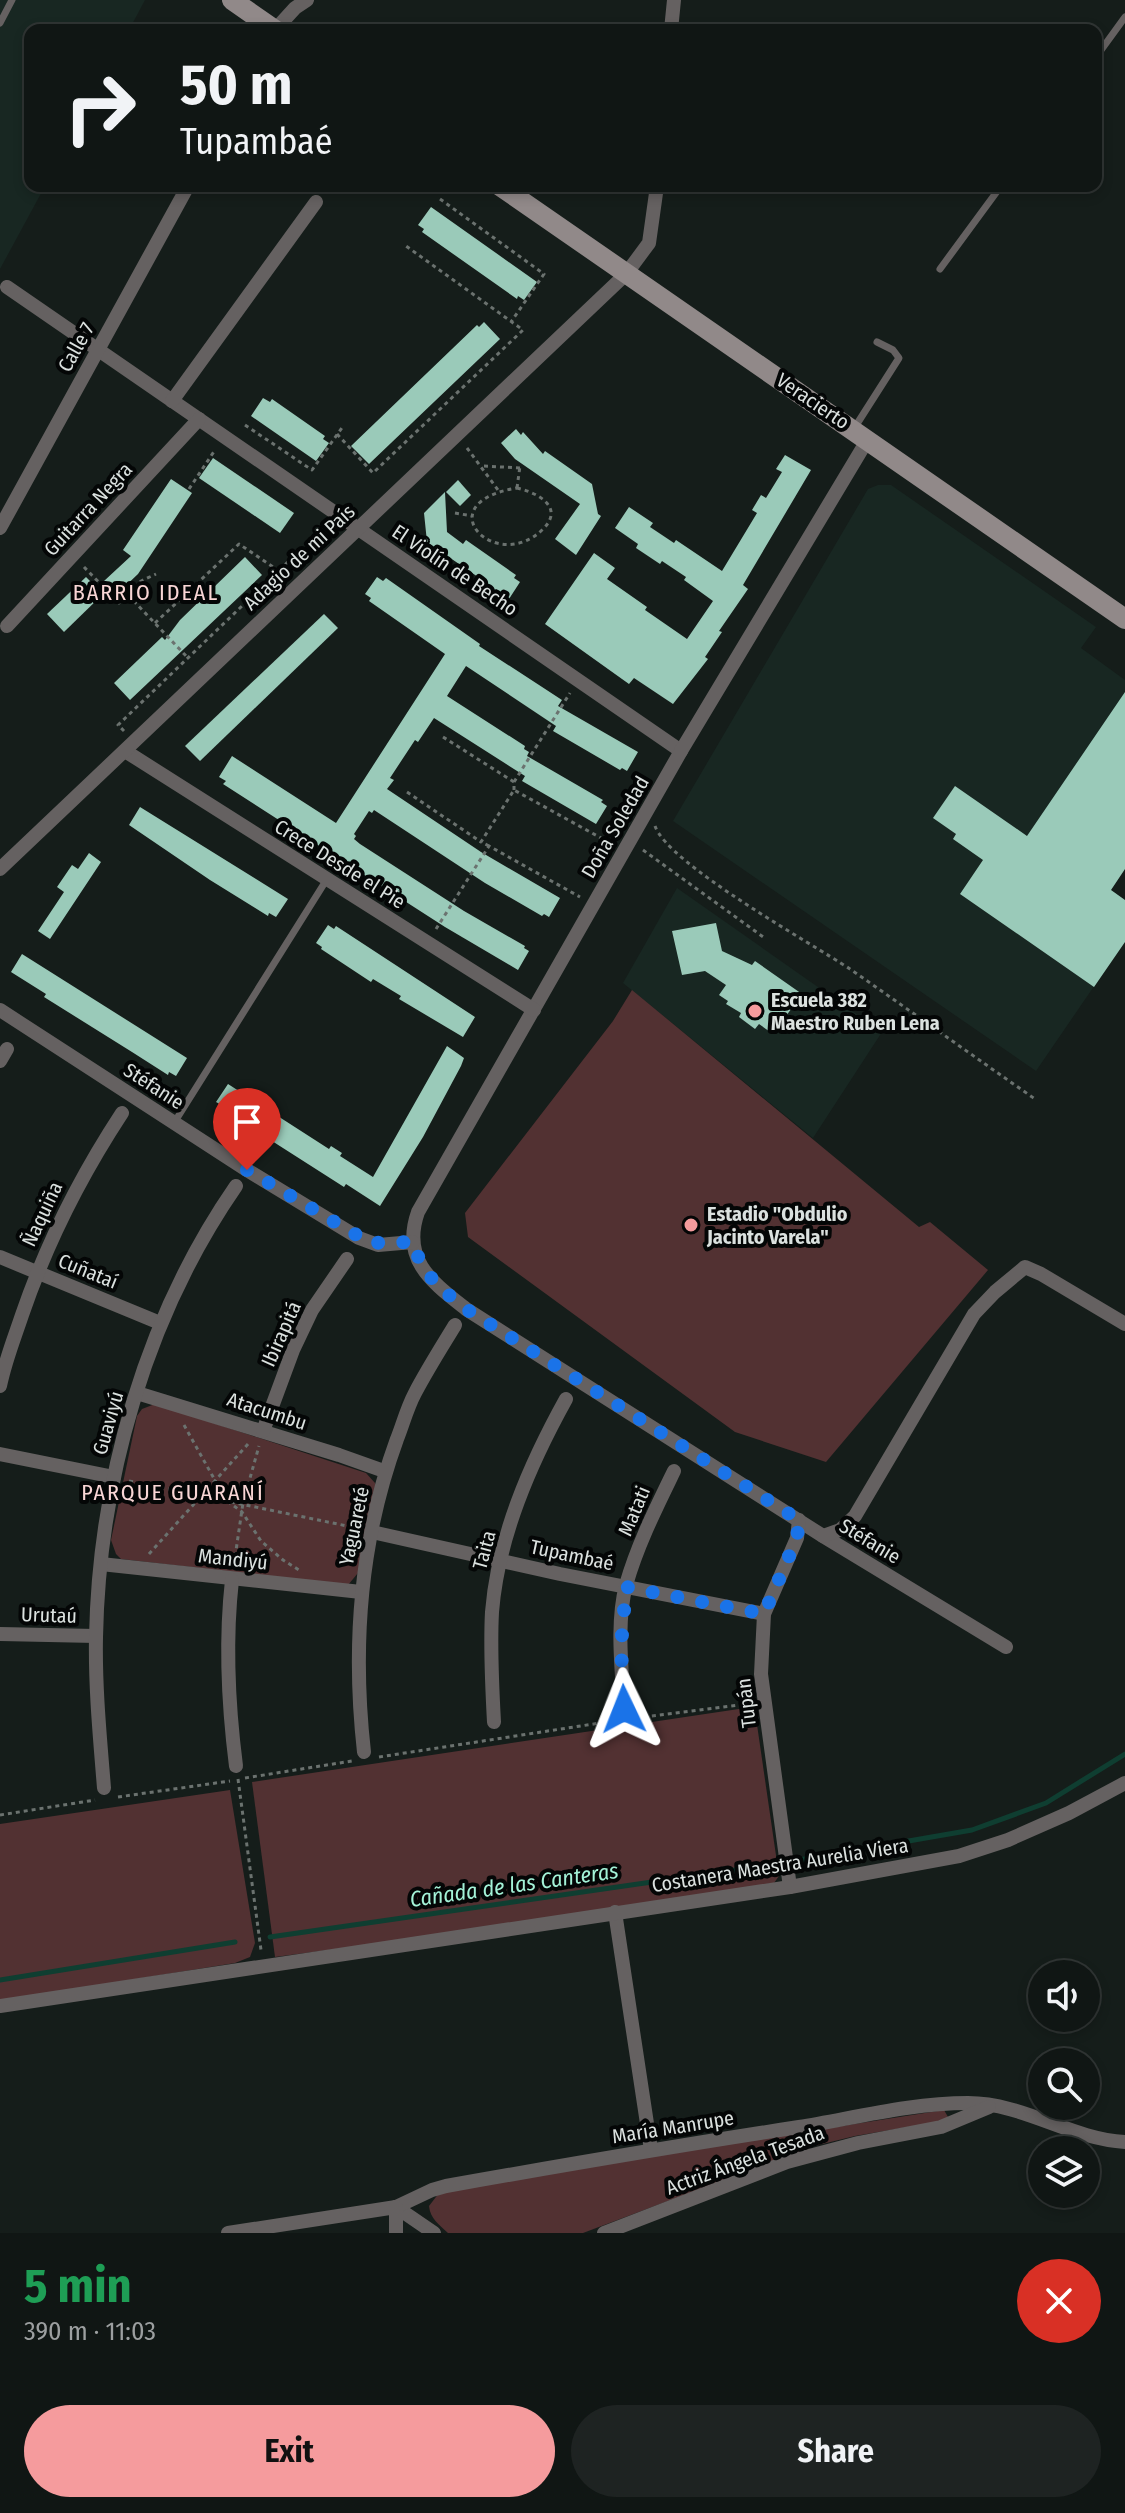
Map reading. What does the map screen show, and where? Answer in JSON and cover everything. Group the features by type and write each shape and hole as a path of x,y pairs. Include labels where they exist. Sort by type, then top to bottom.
{"street":[{"path":"232,0 266,24"},
{"path":"280,24 307,0"},
{"path":"672,24 674,0"},
{"name":"Calle 7","path":"0,528 185,192"},
{"name":"Veracierto","path":"509,192 1125,619"},
{"name":"Adagio de mi País","path":"0,869 626,274 649,243 656,192"},
{"path":"172,401 316,202"},
{"name":"El Violín de Becho","path":"7,287 681,751"},
{"name":"Guitarra Negra","path":"7,626 199,419"},
{"name":"Doña Soledad","path":"413,1242 413,1226 418,1212 861,434"},
{"name":"Crece Desde el Pie","path":"130,747 327,879 534,1010"},
{"name":"Stéfanie","path":"0,1010 359,1238 378,1245 413,1242 418,1261 429,1277 466,1309 823,1536 1006,1647"},
{"name":"Ñaquiña","path":"0,1386 37,1272 87,1166 122,1113"},
{"name":"Guaviyú","path":"104,1788 96,1636 101,1564 114,1477 160,1323 214,1219 236,1186"},
{"name":"Cuñataí","path":"0,1257 160,1323"},
{"name":"Ibirapitá","path":"263,1431 293,1350 312,1310 347,1259"},
{"path":"823,1536 840,1530 855,1516 974,1314 1025,1267 1125,1324"},
{"name":"Yaguareté","path":"364,1756 357,1647 361,1592 384,1471 413,1396 455,1325"},
{"name":"Atacumbu","path":"137,1393 384,1471"},
{"name":"Taita","path":"494,1722 492,1620 501,1560 533,1462 566,1399"},
{"path":"0,1454 114,1477"},
{"name":"Matati","path":"624,1709 621,1647 626,1587 653,1513 674,1471"},
{"name":"Tupán","path":"790,1887 761,1674 764,1614 797,1538 799,1520"},
{"name":"Tupambaé","path":"372,1532 764,1614"},
{"name":"Mandiyú","path":"101,1564 361,1592"},
{"path":"232,1580 228,1612 228,1675 237,1773"},
{"name":"Urutaú","path":"0,1634 96,1636"},
{"name":"Costanera Maestra Aurelia Viera","path":"0,2006 790,1887 959,1856 1008,1840 1069,1813 1125,1783"},
{"path":"615,1912 651,2150"},
{"name":"María Manrupe","path":"228,2233 396,2207 432,2190 651,2150 940,2105 993,2105 1023,2112 1100,2141 1125,2142"},
{"name":"Actriz Ángela Tesada","path":"604,2233 787,2162 858,2143 941,2127 993,2105"},
{"path":"396,2207 396,2233"},
{"path":"396,2207 434,2233"}],"lane":[{"path":"0,23 12,0"},
{"path":"1102,49 1125,17"},
{"path":"940,269 997,192"},
{"path":"861,434 899,358 893,350 877,342"},
{"path":"174,1123 327,879"}],"path":[{"path":"440,199 544,274 511,322"},
{"path":"337,434 373,473 523,330 406,246"},
{"path":"245,425 312,470 344,425"},
{"path":"189,489 223,436"},
{"path":"456,436 482,466 498,491"},
{"path":"482,466 520,467 517,488"},
{"path":"517,488 541,495 550,511 548,524 532,537 512,544 490,542 474,529 472,516 481,501 498,491 517,488"},
{"path":"455,513 472,516"},
{"path":"155,623 239,544 279,571"},
{"path":"130,747 118,725 291,559"},
{"path":"84,567 119,603 141,581 156,574"},
{"path":"167,594 175,604"},
{"path":"128,595 188,658"},
{"path":"481,842 514,790 514,782 579,680"},
{"path":"443,737 514,782"},
{"path":"514,790 627,846 766,939"},
{"path":"407,792 481,842 593,905"},
{"path":"649,807 658,835 694,869 848,968 1035,1099"},
{"path":"427,943 489,846"},
{"path":"177,1420 185,1426 226,1500 242,1512 261,1541 283,1560 299,1568 310,1588"},
{"path":"129,1567 154,1551 215,1480 263,1431"},
{"path":"232,1580 243,1503 263,1431"},
{"path":"114,1477 372,1532"},
{"path":"379,1757 625,1719 765,1702"},
{"path":"0,1815 237,1773 364,1756"},
{"path":"237,1773 263,1966"}],"shaded area":[{"path":"0,0 145,0 132,24 24,24 24,192 42,192 0,269"},
{"path":"891,485 1096,627 1081,648 1125,680 1125,869 1111,890 1125,900 1125,941 1036,1071 673,821 868,489"},
{"name":"Escuela 382 Maestro Ruben Lena","path":"677,888 882,1032 813,1138 623,983"},
{"name":"Estadio \"Obdulio Jacinto Varela\"","path":"632,990 919,1227 930,1222 988,1270 826,1462 735,1432 468,1237 465,1213 613,1021"},
{"path":"155,1404 366,1473 376,1489 358,1573 348,1585 121,1559 111,1540 137,1416 142,1409"},
{"path":"752,1707 779,1876 774,1883 275,1957 252,1782"},
{"path":"230,1790 255,1943 250,1957 235,1963 0,2001 0,1824"},
{"path":"944,2110 948,2117 943,2121 814,2146 583,2233 448,2233 431,2214 429,2206 439,2193"}],"building":[{"path":"431,207 537,282 524,300 518,296 517,299 422,232 424,229 418,225"},
{"path":"484,322 500,339 369,464 351,446 477,325 479,327"},
{"path":"263,398 270,402 272,399 325,436 323,439 329,443 316,461 251,416"},
{"path":"516,429 521,435 523,432 543,454 545,451 592,484 601,516 576,555 555,539 580,504 515,459 501,443"},
{"path":"785,455 811,470 743,585 748,589 719,631 722,632 705,657 708,659 673,704 634,678 629,684 545,624 594,553 615,568 607,579 687,639 713,601 684,580 686,577 636,548 638,544 615,528 629,507 653,523 650,527 674,543 676,540 722,571 757,513 752,510 761,495 766,498 782,472 776,469"},
{"path":"213,458 294,513 280,533 199,478"},
{"path":"171,479 192,493 138,574 117,594 104,581 131,556 123,550"},
{"path":"458,480 471,495 460,506 446,492"},
{"path":"445,492 447,532 463,544 466,540 516,575 514,578 520,582 509,599 476,580 478,577 427,542 424,513"},
{"path":"245,557 262,575 130,700 114,683 162,637 165,640 180,620"},
{"path":"86,577 103,594 64,632 47,614"},
{"path":"377,577 383,581 386,578 479,646 562,700 558,706 638,752 627,771 620,770 553,731 556,726 466,666 447,696 525,746 524,749 529,752 527,756 603,800 601,802 607,806 596,824 522,781 525,776 434,718 390,778 394,780 387,789 481,852 560,898 549,917 542,916 485,883 374,810 372,813 369,811 354,834 354,839 360,844 525,946 529,951 518,970 445,927 223,784 226,781 219,777 232,756 336,823 445,654 369,601 371,598 365,594"},
{"path":"324,614 338,628 200,761 185,746"},
{"path":"1125,692 1125,869 1111,890 1125,900 1125,942 1094,987 960,894 983,860 953,839 956,834 933,818 955,786 1027,836"},
{"path":"140,807 288,899 276,917 269,913 268,916 210,880 129,825"},
{"path":"89,853 101,862 50,939 38,931 64,892 57,887 72,865 78,869"},
{"path":"716,923 722,951 752,965 755,961 802,994 773,1034 759,1024 755,1029 739,1017 741,1013 726,1004 728,1001 719,995 726,985 705,971 682,975 672,931"},
{"path":"328,925 334,929 336,926 475,1017 463,1037 321,949 316,943"},
{"path":"22,954 187,1058 176,1076 169,1072 168,1075 44,997 46,994 11,972"},
{"path":"447,1046 464,1058 461,1066 423,1137 380,1206 346,1184 344,1187 216,1102 228,1084 329,1149 331,1146 342,1153 340,1156 373,1177"}],"waterway":[{"name":"Cañada de las Canteras","path":"799,1860 972,1830 1046,1803 1125,1754"},
{"name":"Cañada de las Canteras","path":"270,1937 763,1866"},
{"name":"Cañada de las Canteras","path":"0,1980 235,1942"}],"place":[{"name":"Escuela 382 Maestro Ruben Lena","path":"755,1011"},
{"name":"Estadio \"Obdulio Jacinto Varela\"","path":"691,1225"}],"district":[{"name":"BARRIO IDEAL","path":"146,592"},
{"name":"PARQUE GUARANÍ","path":"173,1492"}],"route":[{"path":"247,1170 370,1243 413,1242 418,1261 429,1277 466,1309 799,1520 797,1538 764,1614 626,1587 621,1647 624,1709"}]}
